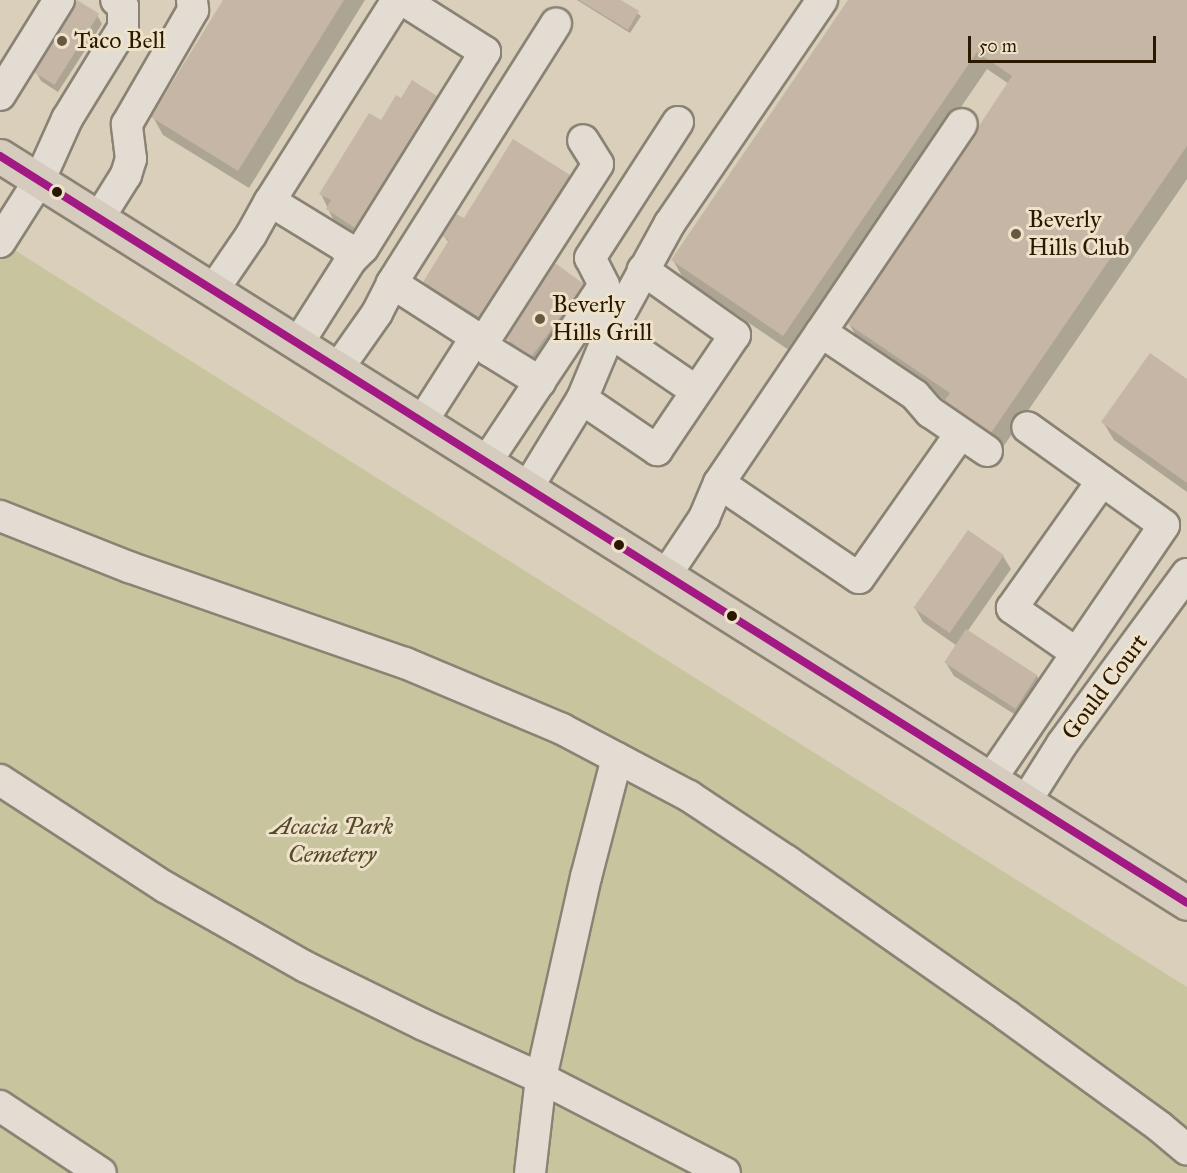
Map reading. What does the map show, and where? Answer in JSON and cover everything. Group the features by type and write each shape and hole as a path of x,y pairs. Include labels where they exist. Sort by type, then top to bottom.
{"main road":[{"path":"0,156 339,367 1187,903"}],"street":[{"path":"0,95 59,0"},
{"path":"0,242 40,179 68,119 123,28 123,6 116,0"},
{"path":"99,219 126,175 131,159 127,124 193,10 192,0"},
{"path":"214,289 252,235 270,201 396,0"},
{"path":"299,342 351,260 363,248 485,52 403,0"},
{"path":"528,487 582,399 610,332 676,214 822,0"},
{"path":"339,367 377,313 392,283 556,24"},
{"path":"488,461 604,285 590,258 678,122"},
{"path":"666,575 704,518 719,483 962,124"},
{"path":"423,420 476,337 488,335 598,164 583,140"},
{"path":"270,201 345,247 351,260"},
{"path":"582,399 657,450 735,335 643,270"},
{"path":"392,283 476,337 490,351 540,382"},
{"path":"585,316 696,391"},
{"path":"821,332 915,395 930,411 987,451"},
{"path":"991,779 1075,652 1164,525 1027,427"},
{"path":"719,483 859,578 961,433"},
{"path":"1075,652 1012,608 1102,481"},
{"path":"0,516 129,567 405,663 562,729 689,796 787,861 1006,1015 1160,1127 1187,1150"},
{"name":"Gould Court","path":"1026,801 1062,744 1187,574"},
{"path":"530,1173 542,1078 586,878 617,759"},
{"path":"0,780 165,886 306,967 424,1025 542,1078 725,1173"},
{"path":"0,1106 100,1173"}],"green space":[{"name":"Acacia Park Cemetery","path":"0,241 1187,987 1187,1173 0,1173"}],"building":[{"name":"Taco Bell","path":"77,0 99,14 55,85 32,71"},
{"path":"223,0 344,0 238,171 151,117"},
{"path":"579,0 621,0 639,11 628,30"},
{"name":"Beverly Hills Club","path":"848,0 1187,0 1187,146 991,433 944,401 950,393 848,324 1012,76 977,52 783,336 671,260"},
{"path":"412,80 437,96 355,228 326,209 331,200 319,194 369,113 381,120 396,95 401,98"},
{"path":"513,139 570,175 479,317 423,282 449,240 442,236 456,214 464,218"},
{"path":"555,263 584,284 531,357 502,336"},
{"path":"1150,353 1187,379 1187,483 1101,422"},
{"path":"968,530 1004,555 950,633 914,608"},
{"path":"966,629 1037,675 1016,709 944,663"}],"transit line":[{"path":"0,156 1187,903"}],"place":[{"name":"Taco Bell","path":"62,41"},
{"name":"Beverly Hills Club","path":"1016,234"},
{"name":"Beverly Hills Grill","path":"540,319"}]}
